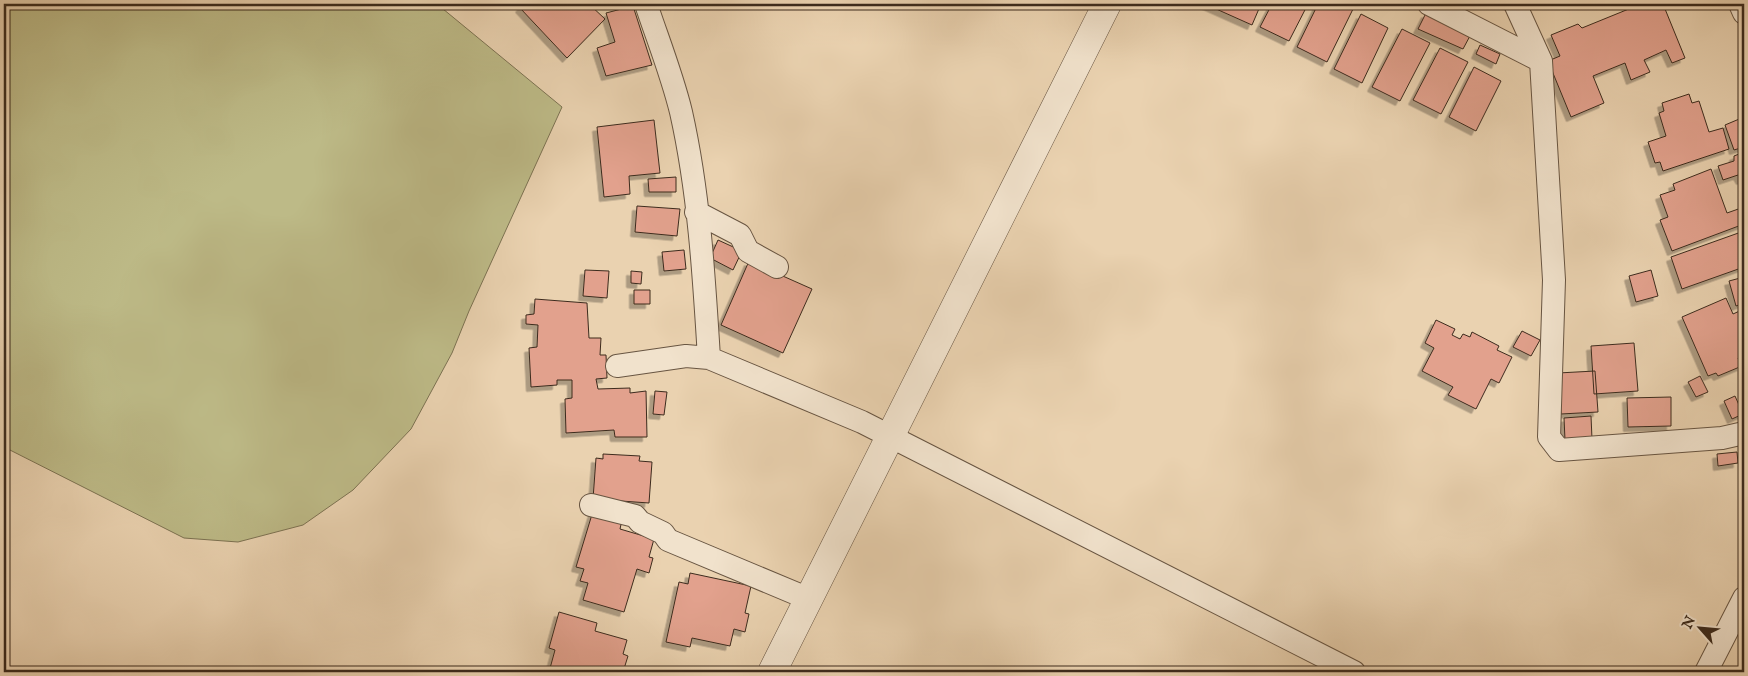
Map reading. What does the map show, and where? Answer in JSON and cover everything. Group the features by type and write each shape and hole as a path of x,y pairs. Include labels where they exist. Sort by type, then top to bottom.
{"street":[{"path":"646,4 681,112 692,173 709,358"},
{"path":"772,672 1106,4"},
{"path":"1429,4 1541,61"},
{"path":"1515,4 1541,61 1554,280 1549,437 1559,450 1722,438 1744,433"},
{"path":"1740,4 1744,12"},
{"path":"696,212 740,235 748,251 777,267"},
{"path":"617,366 686,356 709,358 862,422 1354,672"},
{"path":"591,505 635,516 640,522 663,533 668,540 809,599"},
{"path":"1706,672 1744,598"}],"shaded area":[{"path":"4,4 437,4 562,107 469,311 452,353 411,429 353,490 303,525 238,542 184,538 4,447"}],"building":[{"path":"523,4 589,4 605,19 567,58 520,8"},
{"path":"1205,4 1261,4 1252,25"},
{"path":"1272,4 1308,4 1289,41 1260,27"},
{"path":"1318,4 1347,4 1354,7 1327,62 1297,47"},
{"path":"1641,4 1663,4 1685,58 1672,63 1666,50 1644,60 1650,72 1631,80 1625,63 1593,76 1604,103 1571,117 1548,61 1560,56 1551,35 1578,24 1582,28"},
{"path":"633,6 652,65 606,76 597,48 615,42 606,13"},
{"path":"1426,13 1471,34 1463,49 1418,29"},
{"path":"1361,14 1388,28 1362,83 1334,69"},
{"path":"1402,29 1430,43 1400,101 1372,87"},
{"path":"1480,45 1500,54 1496,64 1476,54"},
{"path":"1440,48 1468,62 1441,114 1413,100"},
{"path":"1474,67 1501,81 1476,131 1449,117"},
{"path":"1689,94 1692,103 1699,101 1709,132 1723,128 1729,149 1663,171 1660,162 1655,163 1648,142 1666,136 1659,113 1664,111 1662,103"},
{"path":"1744,117 1744,147 1734,150 1725,125"},
{"path":"654,120 660,173 629,176 630,194 604,197 597,127"},
{"path":"1744,152 1744,179 1741,180 1738,175 1723,180 1718,166 1734,161 1734,156"},
{"path":"1711,169 1727,213 1744,207 1744,224 1672,251 1660,220 1668,217 1660,195 1675,190 1673,184"},
{"path":"676,177 676,192 649,192 648,179"},
{"path":"637,206 680,209 677,236 635,232"},
{"path":"1744,231 1744,267 1682,289 1671,257"},
{"path":"718,240 742,251 733,270 710,258"},
{"path":"684,250 686,269 664,271 662,252"},
{"path":"749,261 812,289 783,353 721,325"},
{"path":"585,270 609,271 607,298 583,296"},
{"path":"1651,270 1658,296 1636,302 1629,276"},
{"path":"631,271 642,272 641,284 631,283"},
{"path":"1744,277 1744,303 1736,306 1729,281"},
{"path":"634,290 650,290 650,304 634,304"},
{"path":"1726,298 1733,314 1744,309 1744,356 1738,358 1742,366 1718,376 1716,373 1708,376 1682,317"},
{"path":"535,299 587,303 589,338 601,338 600,355 606,355 607,378 596,379 598,389 630,388 630,393 646,391 647,437 615,437 614,430 566,433 565,399 572,398 572,380 557,380 557,385 531,387 529,348 537,347 538,325 526,324 526,315 534,314"},
{"path":"1436,320 1455,329 1452,335 1460,339 1463,334 1470,337 1472,332 1499,346 1497,350 1512,357 1499,383 1491,379 1476,409 1448,395 1453,387 1422,371 1434,348 1425,343"},
{"path":"1522,331 1540,340 1531,356 1513,347"},
{"path":"1634,343 1638,391 1594,394 1591,346"},
{"path":"1595,371 1598,412 1561,414 1558,373"},
{"path":"1700,376 1708,392 1696,397 1688,382"},
{"path":"655,391 667,392 664,415 653,414"},
{"path":"1735,396 1743,414 1732,419 1724,401"},
{"path":"1671,397 1671,426 1628,427 1627,398"},
{"path":"1591,416 1592,439 1565,440 1564,418"},
{"path":"1737,452 1738,463 1718,466 1717,454"},
{"path":"603,454 640,456 639,461 652,462 649,503 593,499 596,458 603,459"},
{"path":"593,511 622,520 620,529 654,539 649,557 653,558 649,573 637,569 624,612 583,600 588,583 580,581 584,569 576,567"},
{"path":"690,573 751,586 745,613 749,614 745,632 734,629 730,646 692,638 690,647 666,642 679,582 688,584"},
{"path":"559,612 597,623 595,631 627,640 623,654 628,656 623,672 549,672 555,650 549,648"}]}
